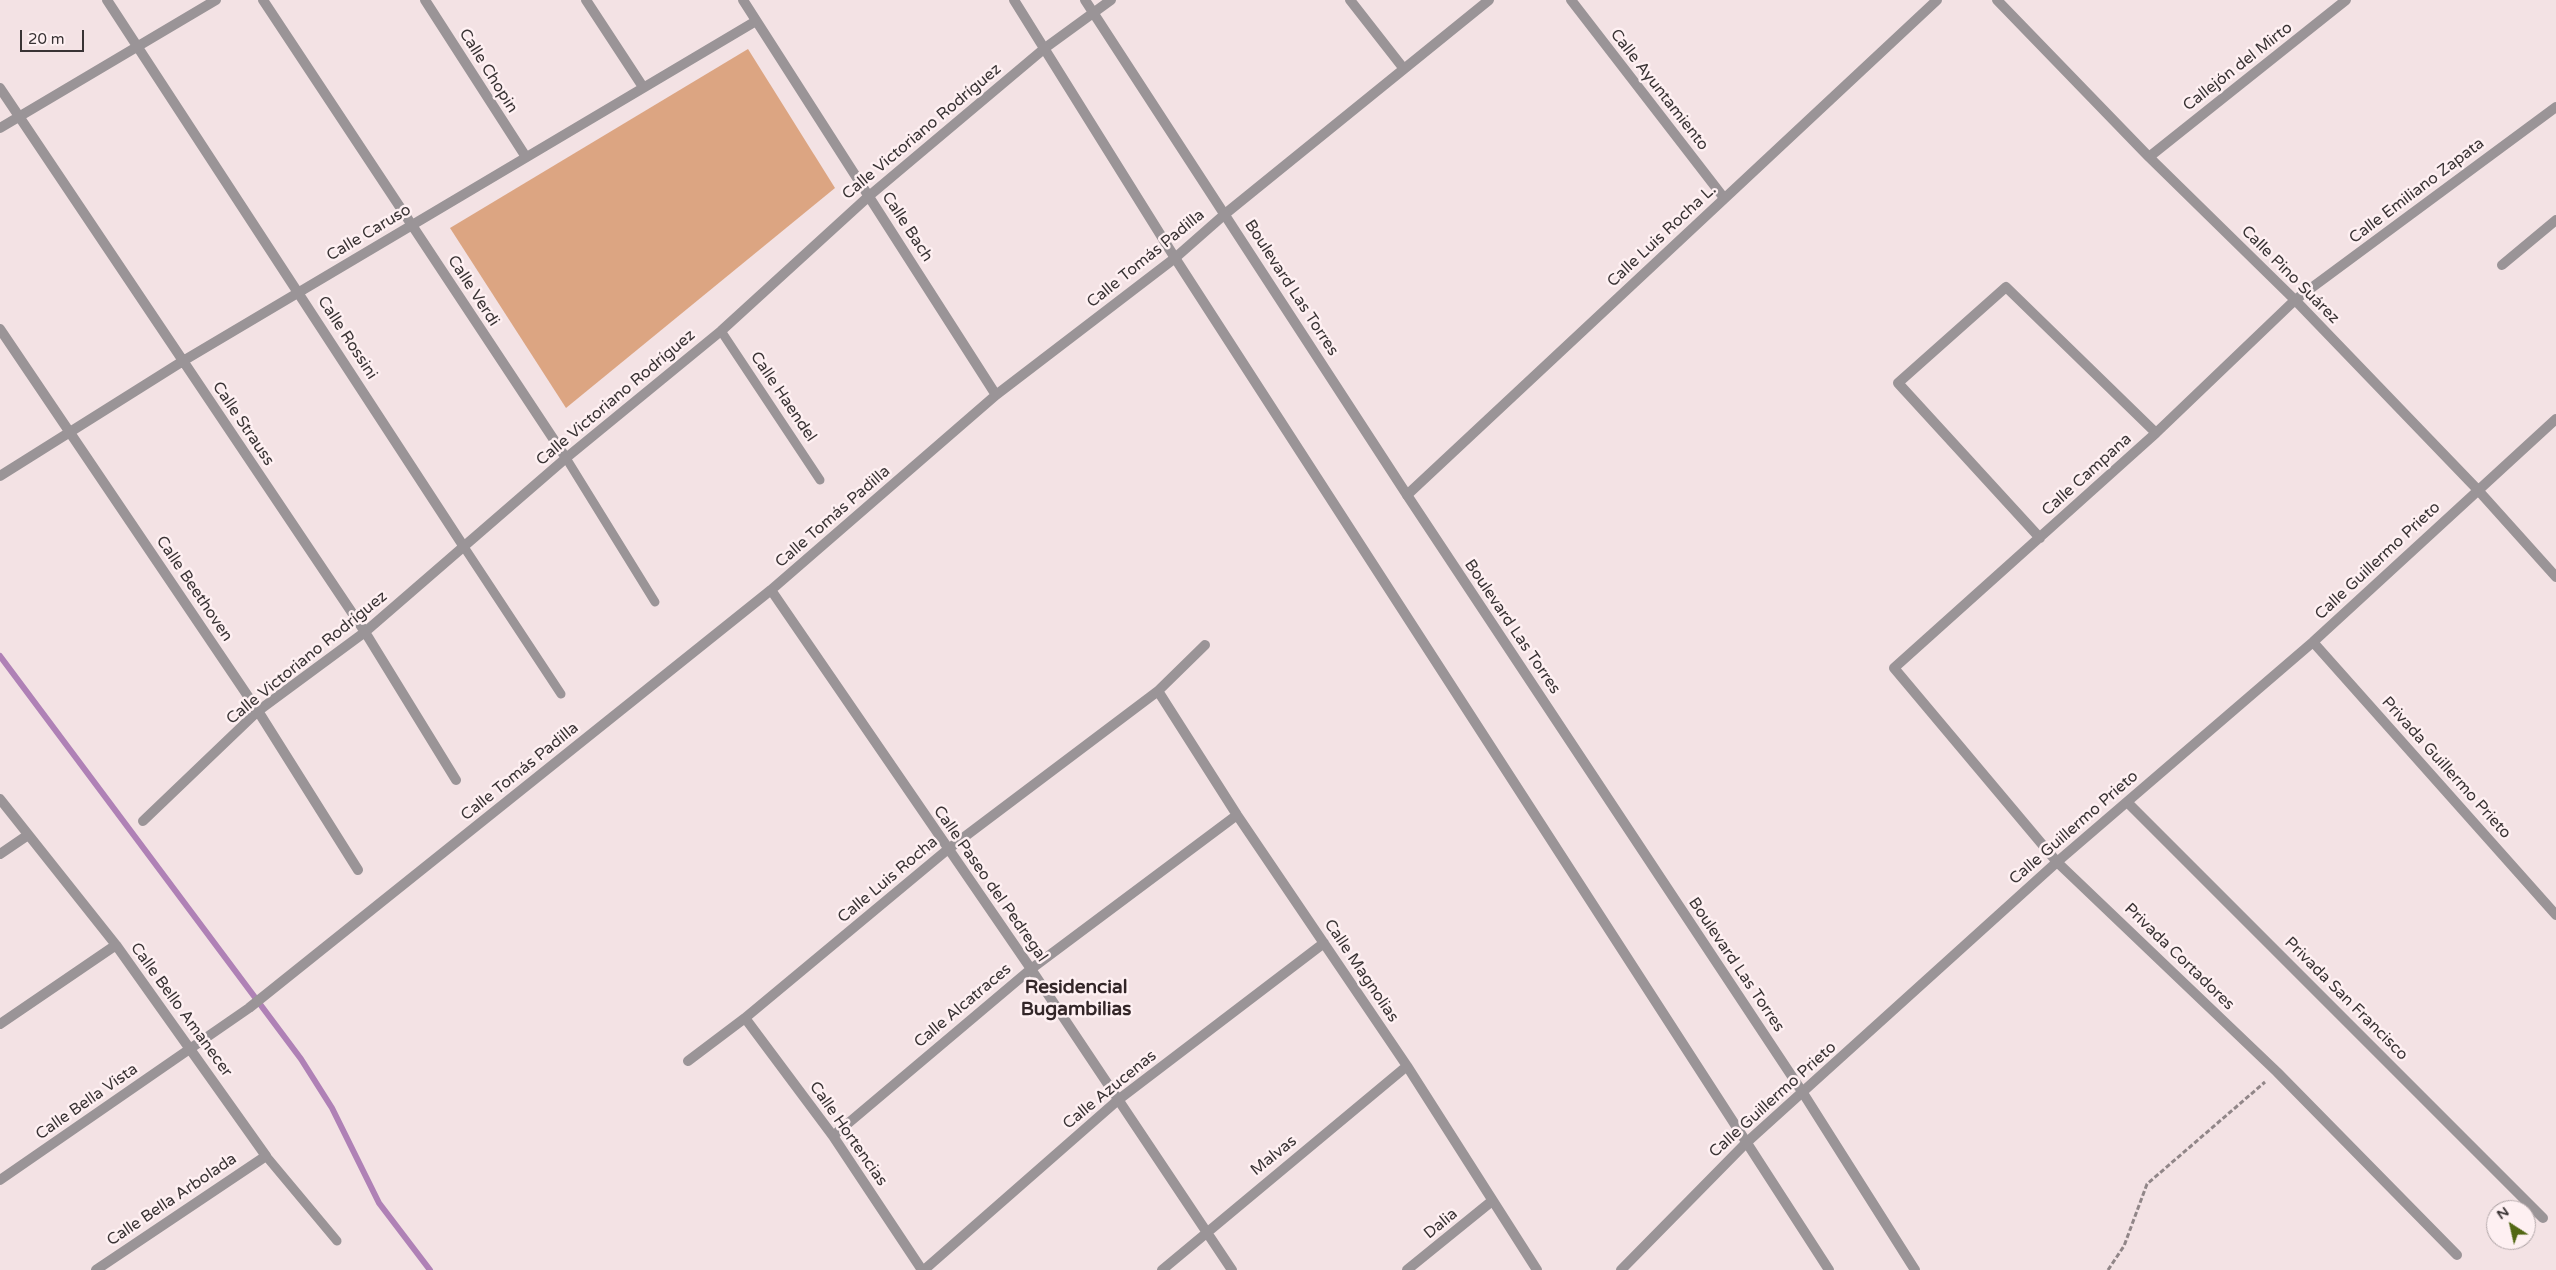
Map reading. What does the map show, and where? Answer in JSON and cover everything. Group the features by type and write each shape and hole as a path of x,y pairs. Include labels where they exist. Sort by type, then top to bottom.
{"street":[{"name":"Calle Rossini","path":"107,0 464,547"},
{"path":"0,128 216,0"},
{"name":"Calle Verdi","path":"263,0 566,458"},
{"name":"Calle Chopin","path":"426,0 526,157"},
{"path":"586,0 644,87"},
{"name":"Calle Bach","path":"743,0 996,395"},
{"path":"1014,0 1175,258 1829,1270"},
{"name":"Boulevard Las Torres","path":"1085,0 1407,495 1803,1093 1916,1270"},
{"name":"Calle Victoriano Rodríguez","path":"143,821 258,711 365,632 566,458 720,331 869,196 1045,48 1111,0"},
{"path":"1350,0 1404,69"},
{"name":"Calle Tomás Padilla","path":"190,1048 249,1008 771,590 996,395 1175,258 1225,214 1489,0"},
{"name":"Calle Ayuntamiento","path":"1571,0 1724,198"},
{"name":"Calle Luis Rocha L.","path":"1407,495 1937,0"},
{"name":"Calle Pino Suárez","path":"1997,0 2149,157 2295,300 2477,489 2556,577"},
{"name":"Callejón del Mirto","path":"2149,157 2346,0"},
{"name":"Calle Caruso","path":"0,476 70,434 183,361 756,21"},
{"name":"Calle Strauss","path":"0,88 365,632 456,780"},
{"name":"Calle Emiliano Zapata","path":"2295,300 2556,107"},
{"path":"2502,264 2556,220"},
{"path":"2040,538 1898,382 2006,287 2156,433"},
{"name":"Calle Campana","path":"1894,668 2156,433 2295,300"},
{"name":"Calle Beethoven","path":"0,329 258,711 358,870"},
{"name":"Calle Guillermo Prieto","path":"1621,1270 1746,1143 2057,862 2313,642 2477,489 2556,419"},
{"name":"Calle Paseo del Pedregal","path":"771,590 947,850 1031,969 1232,1270"},
{"name":"Privada Guillermo Prieto","path":"2313,642 2556,915"},
{"name":"Calle Luis Rocha","path":"688,1061 745,1018 947,850 1158,691 1204,645"},
{"name":"Privada Cortadores","path":"1894,668 2057,862 2277,1072 2457,1255"},
{"name":"Calle Magnolias","path":"1158,691 1237,815 1407,1066 1538,1270"},
{"name":"Calle Bello Amanecer","path":"0,799 116,945 266,1156"},
{"name":"Privada San Francisco","path":"2127,802 2543,1218"},
{"name":"Calle Alcatraces","path":"834,1136 1031,969 1237,815"},
{"path":"0,854 28,835"},
{"name":"Calle Azucenas","path":"923,1270 1118,1100 1324,943"},
{"path":"0,1024 116,945"},
{"name":"Calle Hortencias","path":"745,1018 834,1136 923,1270"},
{"name":"Calle Bella Vista","path":"0,1180 190,1048"},
{"name":"Malvas","path":"1162,1270 1206,1231 1407,1066"},
{"name":"Calle Bella Arbolada","path":"96,1270 266,1156"},
{"name":"Dalia","path":"1408,1270 1492,1201"}],"lane":[{"name":"Calle Haendel","path":"720,331 820,480"},
{"name":"Calle Verdi","path":"566,458 655,602"},
{"name":"Calle Rossini","path":"464,547 561,694"},
{"name":"Calle Bello Amanecer","path":"266,1156 337,1241"}],"path":[{"path":"2108,1270 2124,1246 2147,1184 2277,1072"}],"shaded area":[{"path":"748,49 835,188 566,408 450,228"}],"waterway":[{"path":"0,656 301,1059 332,1108 379,1203 430,1270"}],"district":[{"name":"Residencial Bugambilias","path":"1076,999"}]}
